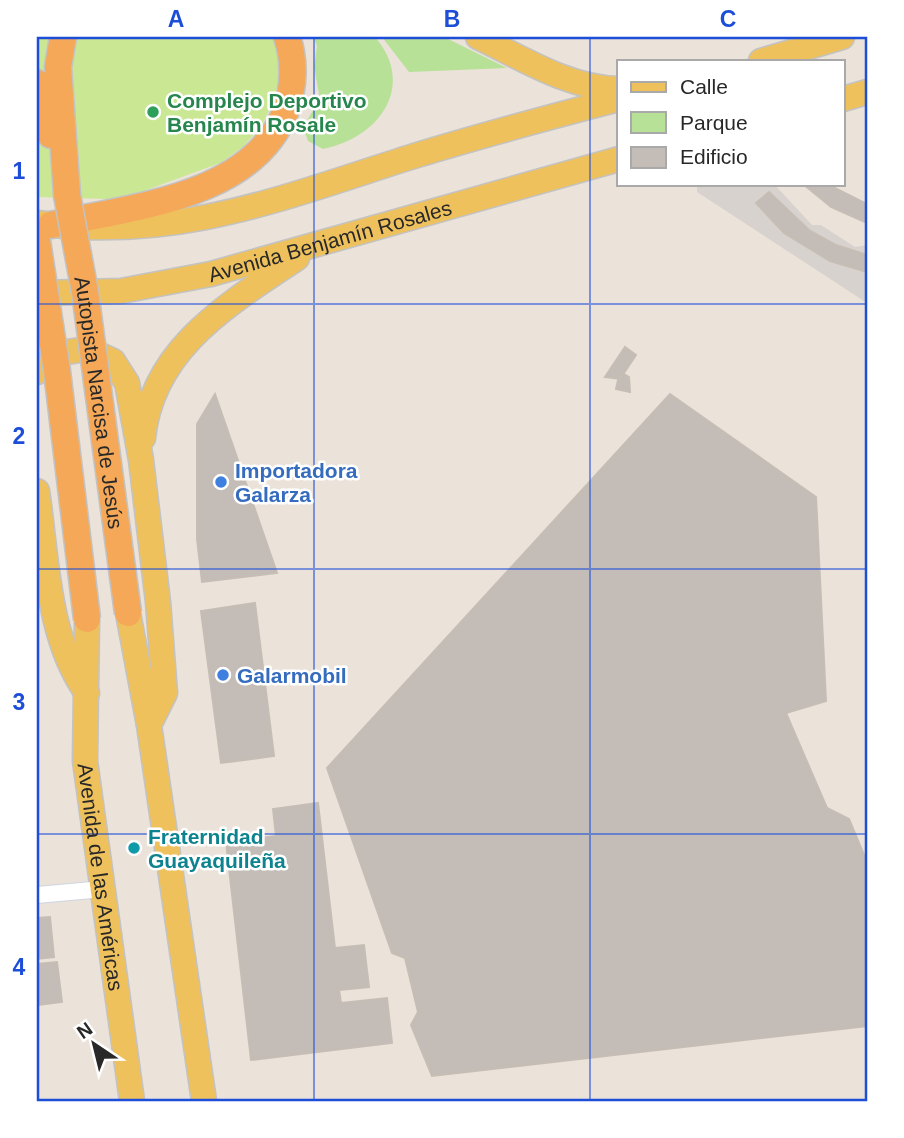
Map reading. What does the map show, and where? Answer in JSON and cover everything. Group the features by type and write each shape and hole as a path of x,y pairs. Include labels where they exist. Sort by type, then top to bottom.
{"highway":[{"path":"63,37 58,67 67,194"},
{"path":"42,229 188,193 211,184 250,160 276,131 290,98 292,60 287,37"},
{"name":"Autopista Narcisa de Jesús","path":"37,83 67,194 85,292 128,613"},
{"name":"Autopista Narcisa de Jesús","path":"42,229 87,619"}],"main road":[{"path":"478,37 550,72 579,82 617,89"},
{"path":"764,60 842,37"},
{"path":"844,99 867,92"},
{"path":"42,229 107,229 181,223 232,214 473,138 617,100"},
{"name":"Avenida Benjamín Rosales","path":"37,293 121,291 164,285 312,247 617,160"},
{"path":"141,460 145,419 152,395 182,346 218,312 312,247"},
{"path":"37,372 54,356 74,349 87,349 113,361 127,383 141,460 158,602 165,693 149,725 204,1101"},
{"path":"37,491 56,617 72,672 87,694"},
{"name":"Autopista Narcisa de Jesús","path":"128,613 149,725"},
{"name":"Autopista Narcisa de Jesús","path":"87,619 87,694"},
{"name":"Avenida de las Américas","path":"87,694 85,761 132,1101"}],"street":[{"path":"37,895 103,889"}],"green space":[{"name":"Complejo Deportivo Benjamín Rosale","path":"37,37 274,37 280,70 275,98 262,125 243,147 220,163 133,195 106,199 37,197"},
{"path":"313,37 375,37 387,55 392,74 392,91 386,107 375,122 361,134 323,149 308,141 303,127 320,99 314,67 317,46"},
{"path":"382,37 444,37 507,68 409,72"}],"shaded area":[{"path":"697,186 776,186 812,225 821,225 855,247 867,245 867,303 697,192"}],"building":[{"path":"805,186 831,186 867,204 867,223 831,207"},
{"path":"769,192 809,230 836,245 867,255 867,272 830,261 784,233 756,203"},
{"path":"625,347 636,355 620,379 605,377"},
{"path":"624,374 629,377 630,392 616,389 618,380"},
{"name":"Importadora Galarza","path":"215,394 277,573 202,582 197,539 197,424"},
{"path":"670,394 816,497 826,701 786,713 827,808 849,819 867,862 867,1026 432,1076 411,1025 418,1012 405,958 392,953 327,768"},
{"path":"255,603 274,756 221,763 201,611"},
{"path":"318,803 335,948 364,945 369,987 339,990 341,1003 387,998 392,1043 251,1060 226,842 276,836 273,809"},
{"path":"50,917 54,957 37,959 37,918"},
{"path":"57,962 62,1002 37,1005 37,964"}],"place":[{"name":"Complejo Deportivo Benjamín Rosale","path":"153,112"},
{"name":"Importadora Galarza","path":"221,482"},
{"name":"Galarmobil","path":"223,675"},
{"name":"Fraternidad Guayaquileña","path":"134,848"}]}
